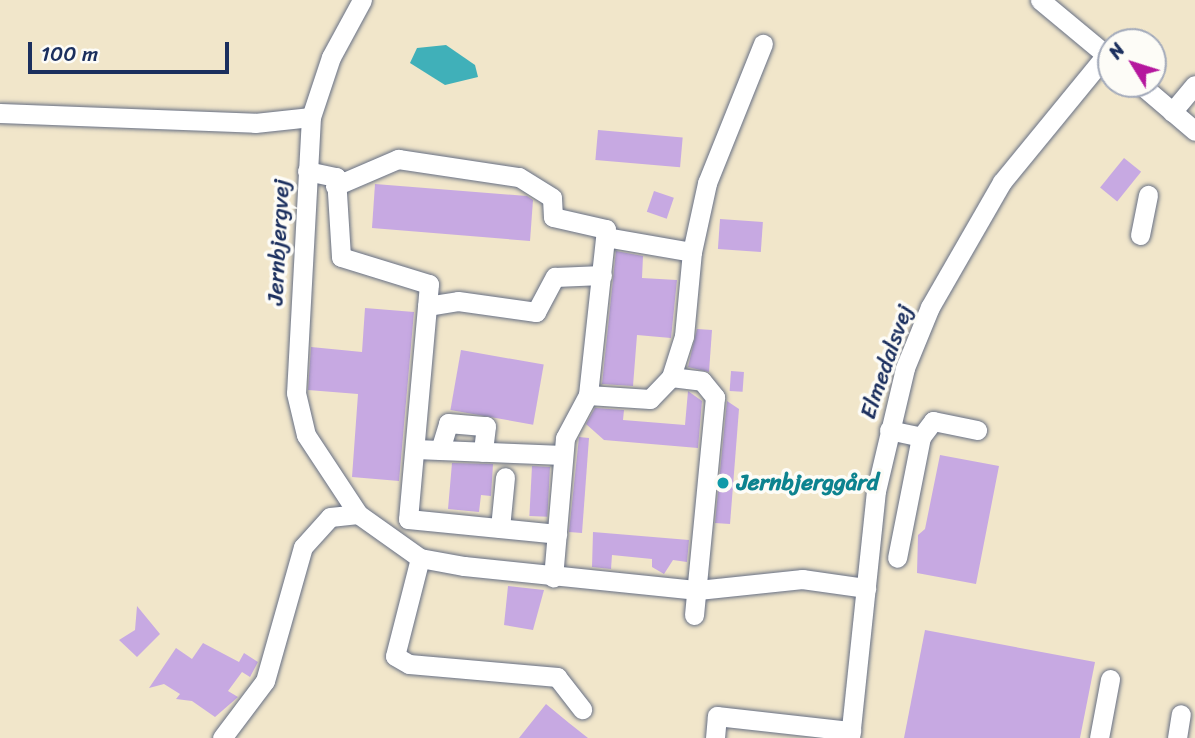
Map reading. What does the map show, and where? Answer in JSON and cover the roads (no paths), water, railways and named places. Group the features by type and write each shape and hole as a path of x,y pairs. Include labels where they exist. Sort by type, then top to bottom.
{"street":[{"name":"Jernbjergvej","path":"362,0 331,57 312,117 296,393 306,435 358,514 420,558"},
{"path":"1040,0 1097,47"},
{"path":"588,395 650,399 671,377 684,336 692,252 707,183 762,44"},
{"name":"Elmedalsvej","path":"851,735 866,587 889,430 910,356 965,240 1002,182 1097,71"},
{"path":"1172,112 1195,85"},
{"path":"1156,98 1195,131"},
{"path":"0,113 255,123 312,117"},
{"path":"335,186 398,159 519,177 552,198 553,217 606,233 692,252"},
{"path":"307,171 336,177 341,257 429,284 408,519 557,534"},
{"path":"1140,235 1148,195"},
{"path":"553,577 565,438 588,395 606,233"},
{"path":"427,306 458,301 536,312 555,277 602,275"},
{"path":"671,377 702,381 715,397 694,615"},
{"path":"897,558 921,437 933,421 977,430"},
{"path":"440,450 448,423 486,426 483,452"},
{"path":"889,430 921,437"},
{"path":"415,449 564,454"},
{"path":"500,528 505,477"},
{"path":"222,738 265,681 294,562 330,517 339,488"},
{"path":"330,517 358,514"},
{"path":"582,709 557,677 409,664 395,656 420,558 553,577 698,590 802,579 866,587"},
{"path":"1100,738 1110,679"},
{"path":"1177,738 1181,714"},
{"path":"715,738 717,716 851,735"}],"water":[{"path":"446,45 475,65 478,77 445,85 410,63 417,48"}],"place":[{"name":"Jernbjerggård","path":"723,483"}]}
